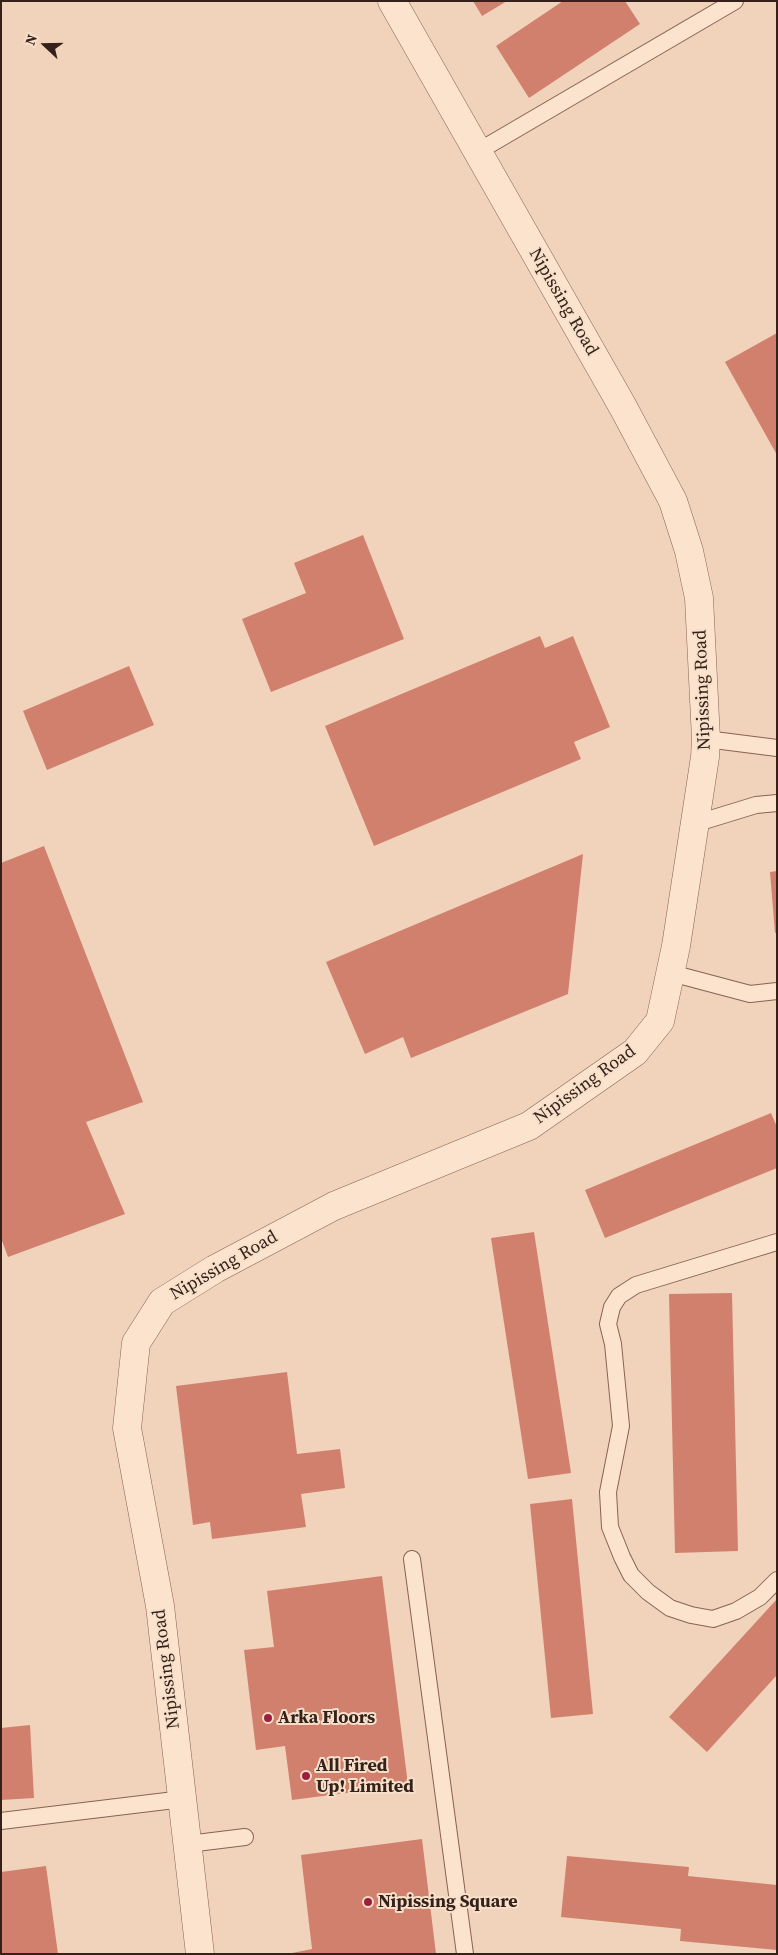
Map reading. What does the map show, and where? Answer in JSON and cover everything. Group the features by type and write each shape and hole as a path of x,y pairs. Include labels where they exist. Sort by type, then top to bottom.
{"street":[{"name":"Nipissing Road","path":"200,1954 160,1606 127,1428 136,1343 162,1302 215,1269 334,1206 529,1126 635,1052 660,1021 671,973 706,739 699,598 689,551 673,501 619,399 392,1"}],"lane":[{"path":"478,152 735,1"},
{"path":"706,739 777,748"},
{"path":"694,824 756,805 777,803"},
{"path":"671,973 750,994 777,990"},
{"path":"777,1242 636,1285 619,1296 612,1307 608,1324 613,1344 621,1426 608,1492 610,1527 631,1575 648,1592 670,1608 691,1615 713,1619 736,1611 760,1597 777,1580"},
{"path":"412,1559 465,1954"},
{"path":"1,1821 183,1800"},
{"path":"188,1844 245,1837"}],"building":[{"path":"473,1 507,1 482,16"},
{"path":"563,1 625,1 640,24 529,98 496,46"},
{"path":"777,333 777,455 725,362"},
{"path":"363,535 404,639 271,692 242,619 306,593 294,563"},
{"path":"540,636 545,648 573,636 610,727 574,742 581,759 374,846 325,726"},
{"path":"129,666 154,725 47,770 23,711"},
{"path":"44,846 143,1102 86,1122 125,1214 8,1257 1,1238 1,863"},
{"path":"583,854 568,994 411,1058 403,1037 365,1054 326,962"},
{"path":"777,871 777,933 775,933 770,872"},
{"path":"771,1113 777,1127 777,1168 605,1238 585,1190"},
{"path":"534,1232 571,1473 528,1479 491,1238"},
{"path":"732,1293 738,1551 675,1553 669,1294"},
{"path":"287,1372 297,1454 340,1449 345,1488 301,1494 306,1527 212,1539 210,1522 193,1525 176,1386"},
{"path":"572,1499 593,1714 551,1718 530,1504"},
{"path":"382,1576 408,1785 292,1800 285,1746 256,1750 244,1650 274,1647 267,1591"},
{"path":"777,1599 777,1675 707,1752 669,1717"},
{"path":"30,1725 34,1798 1,1800 1,1728"},
{"name":"Nipissing Square","path":"422,1839 436,1954 287,1954 312,1949 301,1855"},
{"path":"567,1856 689,1867 688,1876 777,1885 777,1950 680,1941 681,1929 561,1917"},
{"path":"46,1866 58,1954 1,1954 1,1872"}],"place":[{"name":"Arka Floors","path":"268,1718"},
{"name":"All Fired Up! Limited","path":"306,1776"},
{"name":"Nipissing Square","path":"368,1902"}]}
